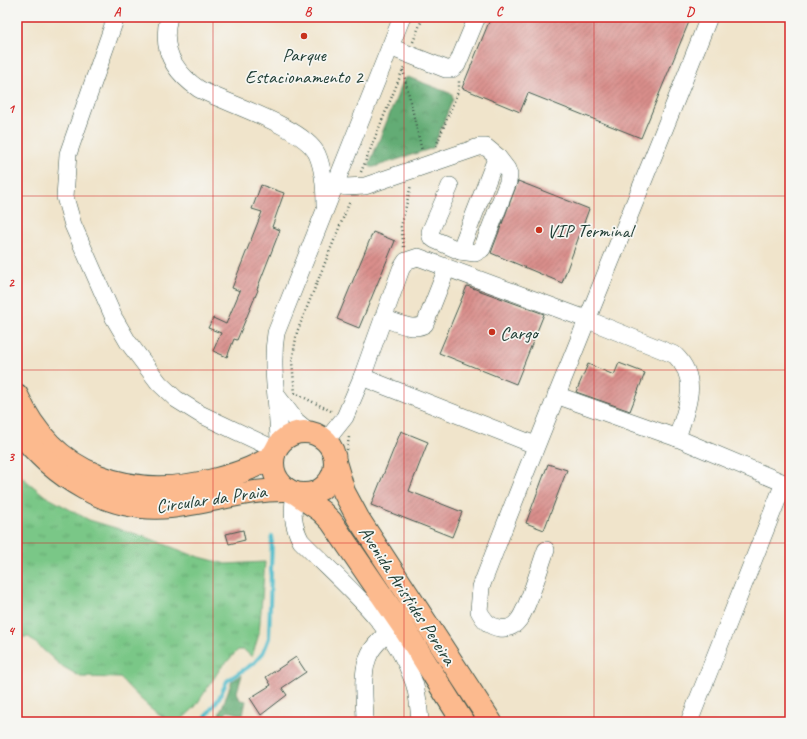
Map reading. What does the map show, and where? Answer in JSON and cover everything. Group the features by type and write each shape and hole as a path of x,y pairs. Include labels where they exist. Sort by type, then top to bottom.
{"highway":[{"name":"Circular da Praia","path":"17,395 29,418 44,437 60,452 81,468 100,478 118,484 142,488 166,488 196,484 227,476 254,466 267,460 276,449"},
{"name":"Circular da Praia","path":"17,430 33,450 51,467 71,482 114,502 142,507 169,507 256,490 291,491"},
{"path":"294,434 318,438 333,453 335,462 334,471 325,486 311,493 291,491 276,478 273,470 276,449 286,438 294,434"},
{"name":"Avenida Aristides Pereira","path":"335,462 344,492 358,518 491,722"},
{"name":"Avenida Aristides Pereira","path":"291,491 321,510 332,521 402,625 463,722"}],"street":[{"path":"116,17 68,154 66,196 73,225 114,318 128,342 159,383 176,399 200,414 276,449 276,395 273,352 276,333 402,17"},
{"path":"169,17 166,31 168,53 173,63 187,81 212,96 298,134 306,140 317,154 325,191 325,212"},
{"path":"390,48 406,62 452,69 458,65 478,17"},
{"path":"546,550 524,609 517,623 506,628 498,628 488,623 479,611 481,587 535,445 663,134 709,17"},
{"path":"336,184 355,187 365,186 479,147 486,147 497,156 507,169 508,182 482,249 475,253 460,251 431,237 430,232 450,186"},
{"path":"317,154 333,157 350,150"},
{"path":"460,251 497,156"},
{"path":"276,395 291,416 318,438 345,417 362,377 401,269 406,261 418,257 586,319 675,355 684,363 688,374 690,389 689,402 677,438"},
{"path":"383,318 411,327 425,324 447,268"},
{"path":"362,377 535,445"},
{"path":"556,395 677,438 787,484 689,722"},
{"path":"291,491 292,514 295,530 300,541 389,631 398,647 414,680 420,722"},
{"path":"365,722 364,681 366,667 370,653 389,631"}],"path":[{"path":"345,417 295,393 292,362 297,332 423,17"},
{"path":"406,62 424,157"},
{"path":"436,147 459,89"},
{"path":"406,261 401,227 412,183"}],"green space":[{"path":"408,77 452,94 453,99 433,148 371,167 369,165 404,79"},
{"path":"17,473 45,496 89,520 146,537 192,555 226,564 265,562 259,634 252,657 244,650 238,650 220,669 195,707 179,722 172,721 156,712 120,678 81,677 60,665 29,637 17,637"},
{"path":"242,675 237,692 240,700 246,701 243,715 228,711 223,717 229,722 211,722 218,718 232,681"}],"building":[{"path":"491,17 691,17 641,138 528,93 520,112 462,88"},
{"name":"VIP Terminal","path":"518,181 589,209 562,283 491,253"},
{"path":"261,185 284,193 272,227 280,230 257,289 258,290 237,340 234,339 227,357 213,351 221,333 208,328 213,318 226,324 240,291 232,288 262,212 252,209"},
{"path":"373,232 395,241 359,328 337,319"},
{"name":"Cargo","path":"467,286 544,314 516,384 439,353"},
{"path":"619,363 645,373 630,411 576,392 588,364 614,375"},
{"path":"401,431 428,442 409,491 462,512 452,537 371,505"},
{"path":"548,464 567,470 544,530 526,523"},
{"path":"243,530 245,540 229,544 226,534"},
{"path":"296,657 306,672 282,688 287,695 261,715 250,698 271,685 266,677"}],"waterway":[{"path":"202,722 219,698 227,681 254,663 263,653 269,638 272,536"}],"place":[{"name":"Parque Estacionamento 2","path":"304,36"},
{"name":"VIP Terminal","path":"539,230"},
{"name":"Cargo","path":"492,332"}]}
